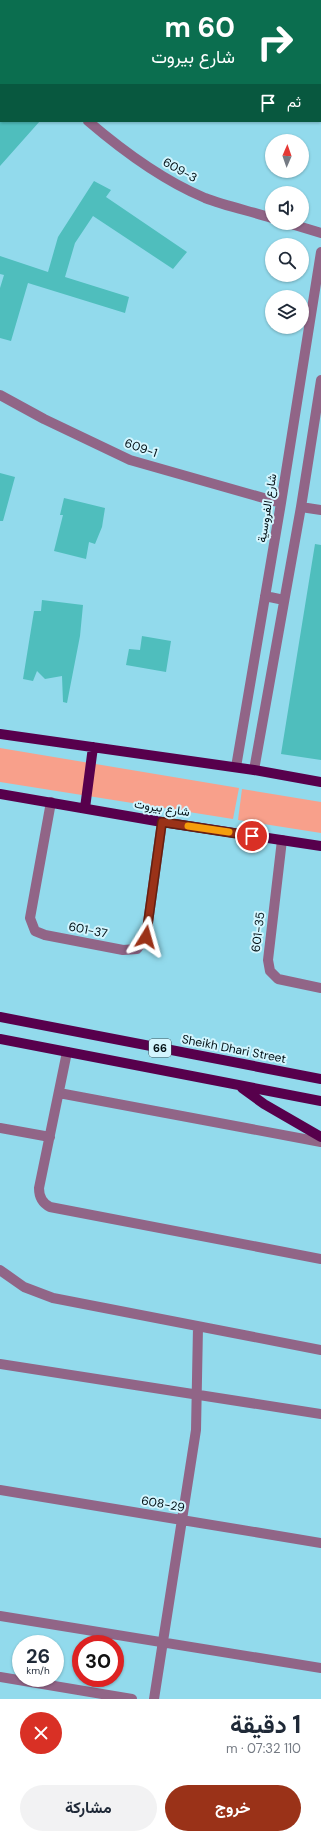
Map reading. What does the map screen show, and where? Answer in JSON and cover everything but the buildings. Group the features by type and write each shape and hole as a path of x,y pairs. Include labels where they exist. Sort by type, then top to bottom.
{"main road":[{"path":"0,734 236,767 321,782"},
{"path":"85,808 93,747"},
{"name":"شارع بيروت","path":"0,794 162,822 321,846"},
{"name":"Sheikh Dhari Street","path":"0,1018 321,1079"},
{"name":"66","path":"0,1039 321,1101"},
{"path":"238,1085 264,1104 321,1137"}],"street":[{"name":"609-3","path":"89,122 135,158 168,179 205,198 265,216"},
{"path":"309,229 321,233"},
{"name":"شارع الفروسية","path":"236,767 281,503 321,252"},
{"path":"254,770 301,507 321,380"},
{"name":"609-1","path":"0,395 44,420 130,460 281,503"},
{"path":"301,507 321,510"},
{"path":"265,596 284,600"},
{"name":"601-37","path":"51,802 30,918 35,931 45,935 123,950 137,949 146,937 162,822"},
{"name":"601-35","path":"282,840 268,960 270,971 278,979 321,988"},
{"path":"67,1052 39,1193 43,1202 50,1207 321,1259"},
{"path":"59,1093 321,1142"},
{"path":"0,1128 50,1137"},
{"path":"0,1270 24,1287 53,1298 321,1350"},
{"path":"154,1699 196,1430 198,1394 198,1327"},
{"path":"0,1364 321,1414"},
{"name":"608-29","path":"0,1490 182,1521 321,1542"},
{"path":"0,1616 321,1668"},
{"path":"0,1678 132,1699"}],"shaded area":[{"path":"0,748 239,788 233,819 0,782"},
{"path":"242,789 321,802 321,833 238,820"}],"slow traffic":[{"path":"188,826 229,832"}],"route":[{"path":"146,937 162,822 252,836"}]}
